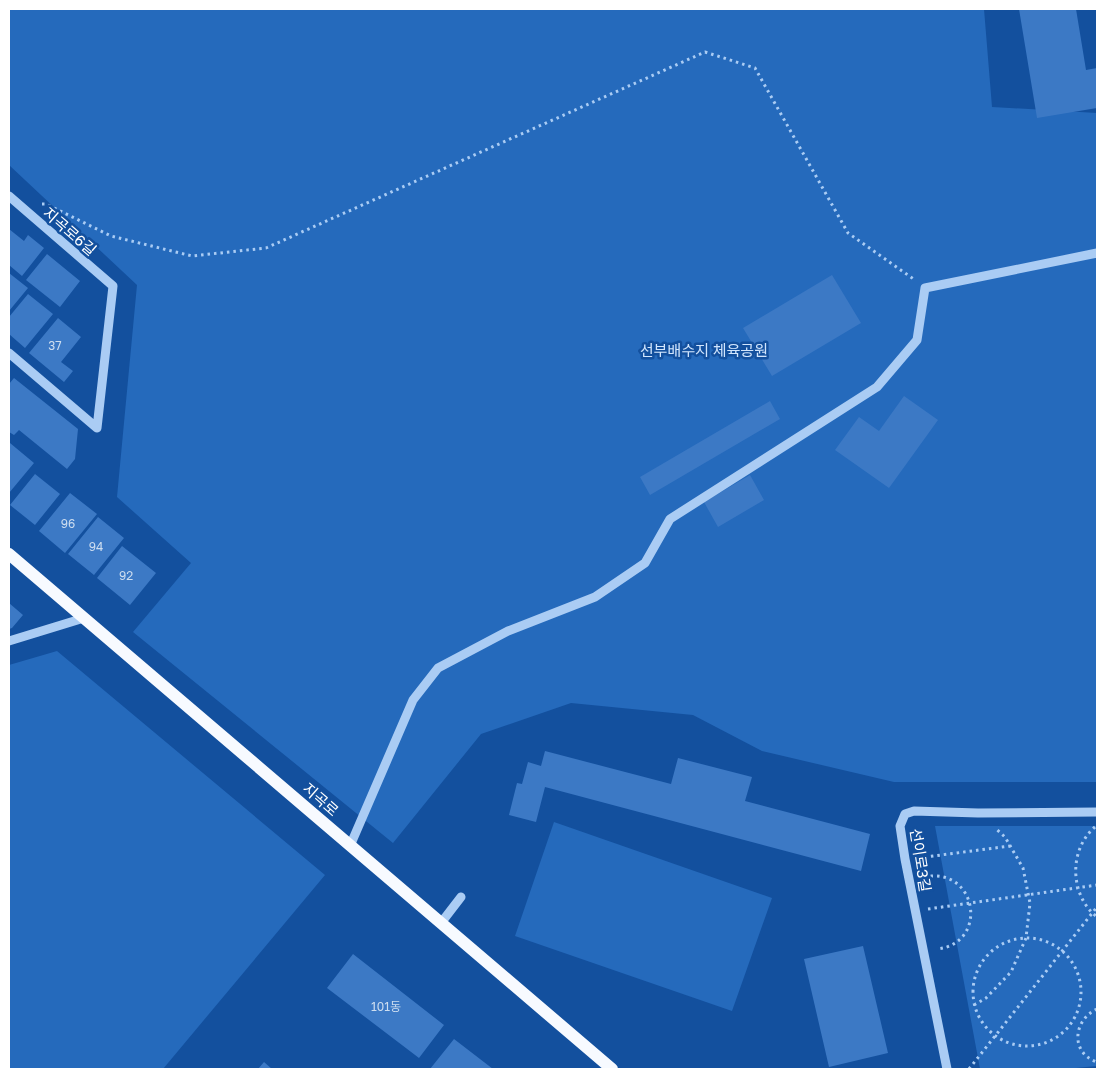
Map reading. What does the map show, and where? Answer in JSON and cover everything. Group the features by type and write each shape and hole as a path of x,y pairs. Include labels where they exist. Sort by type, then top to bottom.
{"main road":[{"name":"지곡로","path":"9,554 612,1069"}],"street":[{"name":"지곡로6길","path":"9,196 113,286 97,428 9,353"},
{"path":"350,846 413,700 438,668 508,631 595,597 645,563 670,519 877,387 917,340 926,288 1097,252"},
{"path":"9,641 84,618"},
{"name":"선이로3길","path":"947,1069 915,910 906,881 900,826 906,814 914,811 978,813 1097,812"},
{"path":"441,922 461,897"}],"path":[{"path":"19,204 46,204 111,236 192,256 266,248 705,52 755,68 848,233 926,288"},
{"path":"974,1005 986,998 1011,972 1026,938 1030,904 1023,868 1005,837 978,813"},
{"path":"1097,825 1081,844 1075,863 1078,888 1083,900 1097,917"},
{"path":"905,860 1010,846"},
{"path":"906,881 932,875 944,876 964,890 970,903 969,925 964,935 955,944 944,949 932,950 923,948"},
{"path":"915,910 1097,885"},
{"path":"969,1069 1097,907"},
{"path":"1026,938 1040,939 1057,947 1062,952 1070,959 1079,975 1082,993 1079,1010 1070,1026 1057,1038 1041,1045 1023,1047 1006,1042 991,1033 980,1019 974,1005 973,984 979,967 990,952 1005,942 1026,938"},
{"path":"1097,1009 1082,1020 1078,1037 1080,1046 1085,1054 1097,1062"},
{"path":"1075,1017 1082,1020"}],"green space":[{"name":"선부배수지 체육공원","path":"9,9 984,9 992,107 1097,113 1097,782 894,782 762,751 693,715 571,703 481,734 393,843 133,632 191,563 117,497 137,285 9,165"},
{"path":"57,651 325,875 163,1069 9,1069 9,665"},
{"path":"554,822 772,898 732,1011 515,936"},
{"path":"935,826 1097,826 1097,1066 1065,1069 980,1069"}],"building":[{"path":"1019,9 1076,9 1086,70 1097,68 1097,108 1037,118"},
{"path":"9,229 24,241 28,235 44,248 22,276 9,265"},
{"path":"47,254 80,281 60,307 26,280"},
{"path":"9,273 28,288 9,311"},
{"path":"832,275 861,323 772,376 743,328"},
{"path":"28,294 53,314 25,348 9,334 9,317"},
{"path":"58,318 81,337 61,362 73,371 64,382 29,353"},
{"path":"14,378 78,429 75,459 67,469 19,430 14,435 9,432 9,384"},
{"path":"904,396 938,420 889,488 835,450 859,417 879,431"},
{"path":"770,401 780,419 650,495 640,477"},
{"path":"9,444 34,463 9,493"},
{"path":"35,474 60,494 35,525 10,505"},
{"path":"750,475 764,500 718,527 704,502"},
{"path":"70,493 97,514 65,553 39,531"},
{"path":"98,517 124,538 94,575 68,554"},
{"path":"122,546 156,573 130,605 97,578"},
{"path":"9,603 23,615 9,629"},
{"path":"545,751 671,784 678,758 752,777 745,801 870,834 861,871 545,787 536,822 509,815 517,783 522,784 528,762 541,766"},
{"path":"863,946 888,1053 829,1067 804,959"},
{"path":"353,954 444,1025 419,1058 327,988"},
{"path":"454,1039 493,1069 430,1069"},
{"path":"264,1062 272,1069 258,1069"}]}
